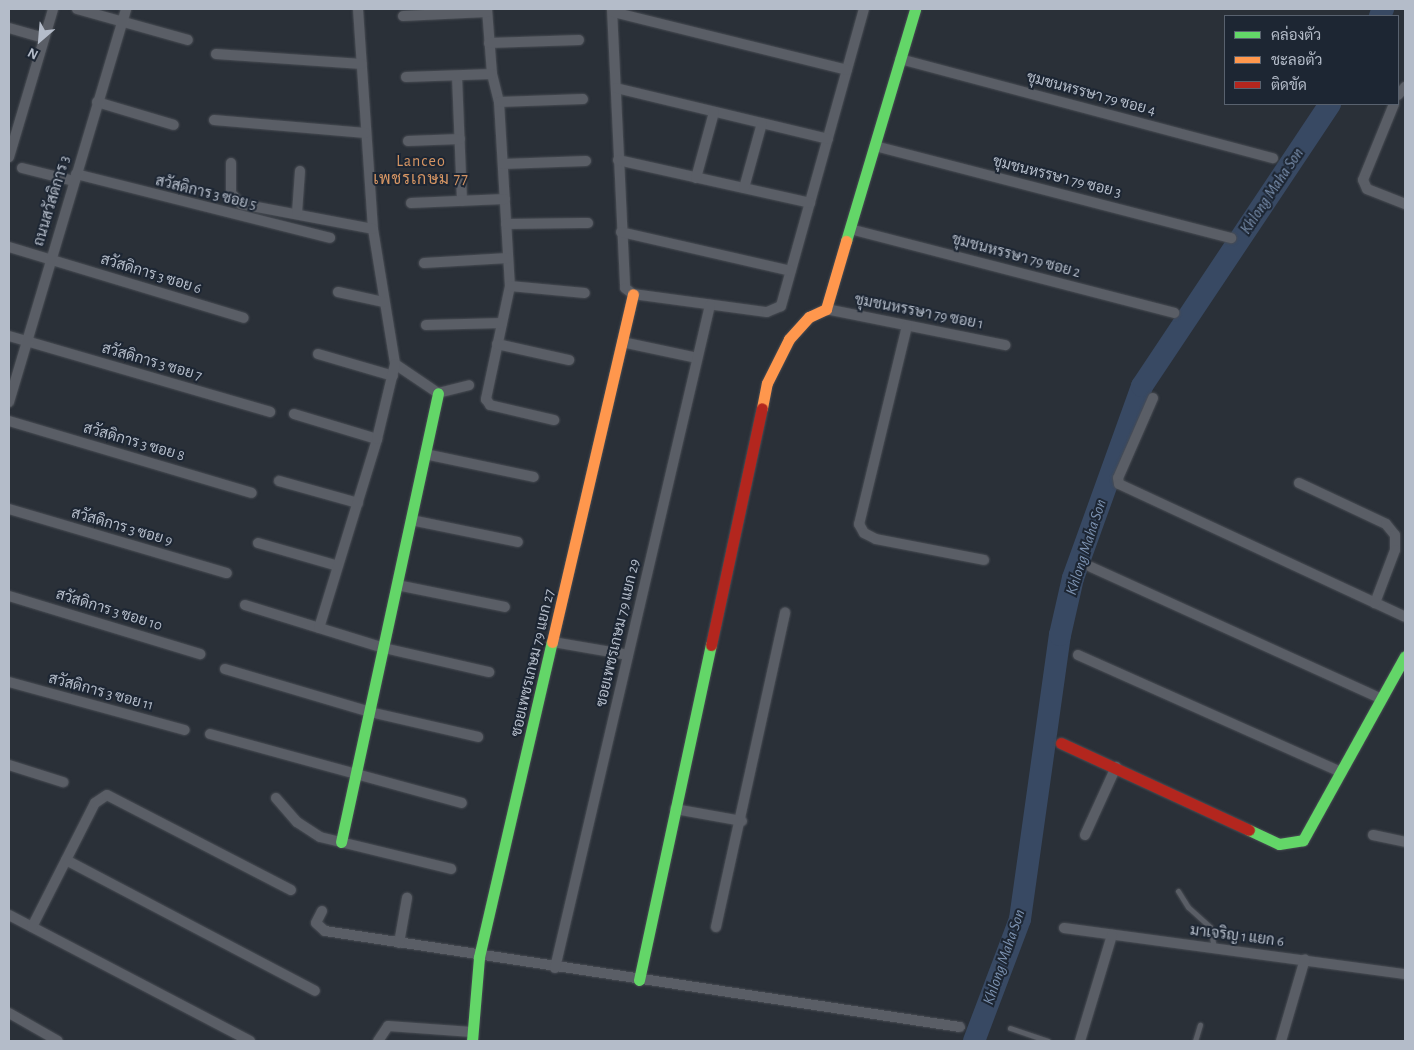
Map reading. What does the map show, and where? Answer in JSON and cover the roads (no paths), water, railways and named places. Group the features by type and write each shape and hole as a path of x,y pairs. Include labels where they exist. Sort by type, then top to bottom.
{"street":[{"path":"9,157 52,9"},
{"path":"77,9 188,40"},
{"name":"ถนนสวัสดิการ 3","path":"9,402 50,259 126,9"},
{"path":"319,628 377,439 395,364 374,229 365,134 358,9"},
{"path":"847,70 612,10 625,288 633,294 710,304 776,311 782,306 864,9"},
{"path":"638,980 767,383 789,339 809,316 826,309 915,9"},
{"path":"404,16 487,11 492,74 499,102 510,286 497,344 487,403 554,420"},
{"path":"9,28 44,38"},
{"path":"489,43 579,40"},
{"path":"216,54 362,64"},
{"name":"ชุมชนหรรษา 79 ซอย 4","path":"900,59 1273,158"},
{"path":"406,77 492,74"},
{"path":"457,76 462,201"},
{"path":"616,88 828,139"},
{"path":"499,102 583,99"},
{"path":"97,102 174,125"},
{"path":"1394,105 1362,180 1367,189 1405,204"},
{"path":"696,178 714,112"},
{"path":"214,120 365,134"},
{"path":"744,188 762,123"},
{"path":"408,142 460,139"},
{"name":"ชุมชนหรรษา 79 ซอย 3","path":"875,146 1231,238"},
{"path":"503,164 586,160"},
{"path":"618,160 810,203"},
{"path":"231,163 233,200 374,229"},
{"name":"สวัสดิการ 3 ซอย 5","path":"22,168 75,178 330,238"},
{"path":"297,213 300,171"},
{"path":"411,203 505,199"},
{"path":"506,224 588,223"},
{"name":"ชุมชนหรรษา 79 ซอย 2","path":"850,229 1174,313"},
{"path":"621,232 791,270"},
{"name":"สวัสดิการ 3 ซอย 6","path":"9,248 244,318"},
{"path":"424,263 508,258"},
{"path":"510,286 585,293"},
{"path":"338,292 384,302"},
{"name":"ซอยเพชรเกษม 79 แยก 27","path":"472,1037 479,957 633,294"},
{"name":"ซอยเพชรเกษม 79 แยก 29","path":"554,968 710,304"},
{"name":"ชุมชนหรรษา 79 ซอย 1","path":"826,309 1005,345"},
{"path":"426,325 502,323"},
{"path":"906,326 859,524 864,533 876,539 984,560"},
{"name":"สวัสดิการ 3 ซอย 7","path":"9,336 270,412"},
{"path":"622,342 697,358"},
{"path":"497,344 569,360"},
{"path":"318,354 393,376"},
{"path":"395,364 438,393 468,385"},
{"path":"341,842 398,586 438,393"},
{"path":"1153,398 1118,478 1119,484 1405,616"},
{"path":"294,414 377,439"},
{"name":"สวัสดิการ 3 ซอย 8","path":"9,421 252,493"},
{"path":"425,454 534,477"},
{"path":"279,481 358,503"},
{"path":"1299,482 1386,524 1395,535 1395,550 1374,603"},
{"name":"สวัสดิการ 3 ซอย 9","path":"9,510 227,573"},
{"path":"411,520 518,542"},
{"path":"258,543 338,566"},
{"path":"1091,567 1382,699"},
{"path":"398,586 505,608"},
{"name":"สวัสดิการ 3 ซอย 10","path":"9,596 200,654"},
{"path":"244,605 384,648 489,672"},
{"path":"716,927 742,821 785,612"},
{"path":"553,642 628,655"},
{"path":"1078,655 1341,772"},
{"path":"1061,743 1279,844 1291,845 1302,840 1405,656"},
{"path":"225,670 370,712 478,737"},
{"name":"สวัสดิการ 3 ซอย 11","path":"9,682 185,730"},
{"path":"210,734 355,777 462,803"},
{"path":"9,765 64,782"},
{"path":"1085,835 1116,767"},
{"path":"32,927 95,803 107,795 291,890"},
{"path":"276,798 308,830 341,842 451,869"},
{"path":"675,809 742,821"},
{"path":"1373,836 1405,842"},
{"path":"66,860 315,991"},
{"path":"399,943 407,898"},
{"path":"322,911 316,923 324,931 479,957 960,1027"},
{"path":"9,915 250,1041"},
{"name":"มาเจริญ 1 แยก 6","path":"1064,928 1112,936 1305,959 1405,974"},
{"path":"1080,1041 1112,936"},
{"path":"1281,1041 1305,959"},
{"path":"9,1013 58,1041"},
{"path":"378,1041 388,1026 472,1037"}],"lane":[{"path":"1178,891 1188,907 1210,927 1214,948"},
{"path":"1195,1041 1200,1025"},
{"path":"1010,1028 1048,1041"}],"waterway":[{"name":"Khlong Maha Son","path":"1380,15 1383,9"},
{"name":"Khlong Maha Son","path":"974,1041 1020,919 1060,635 1073,578 1142,386 1329,105"}],"district":[{"name":"Lanceo เพชรเกษม 77","path":"421,170"}]}
